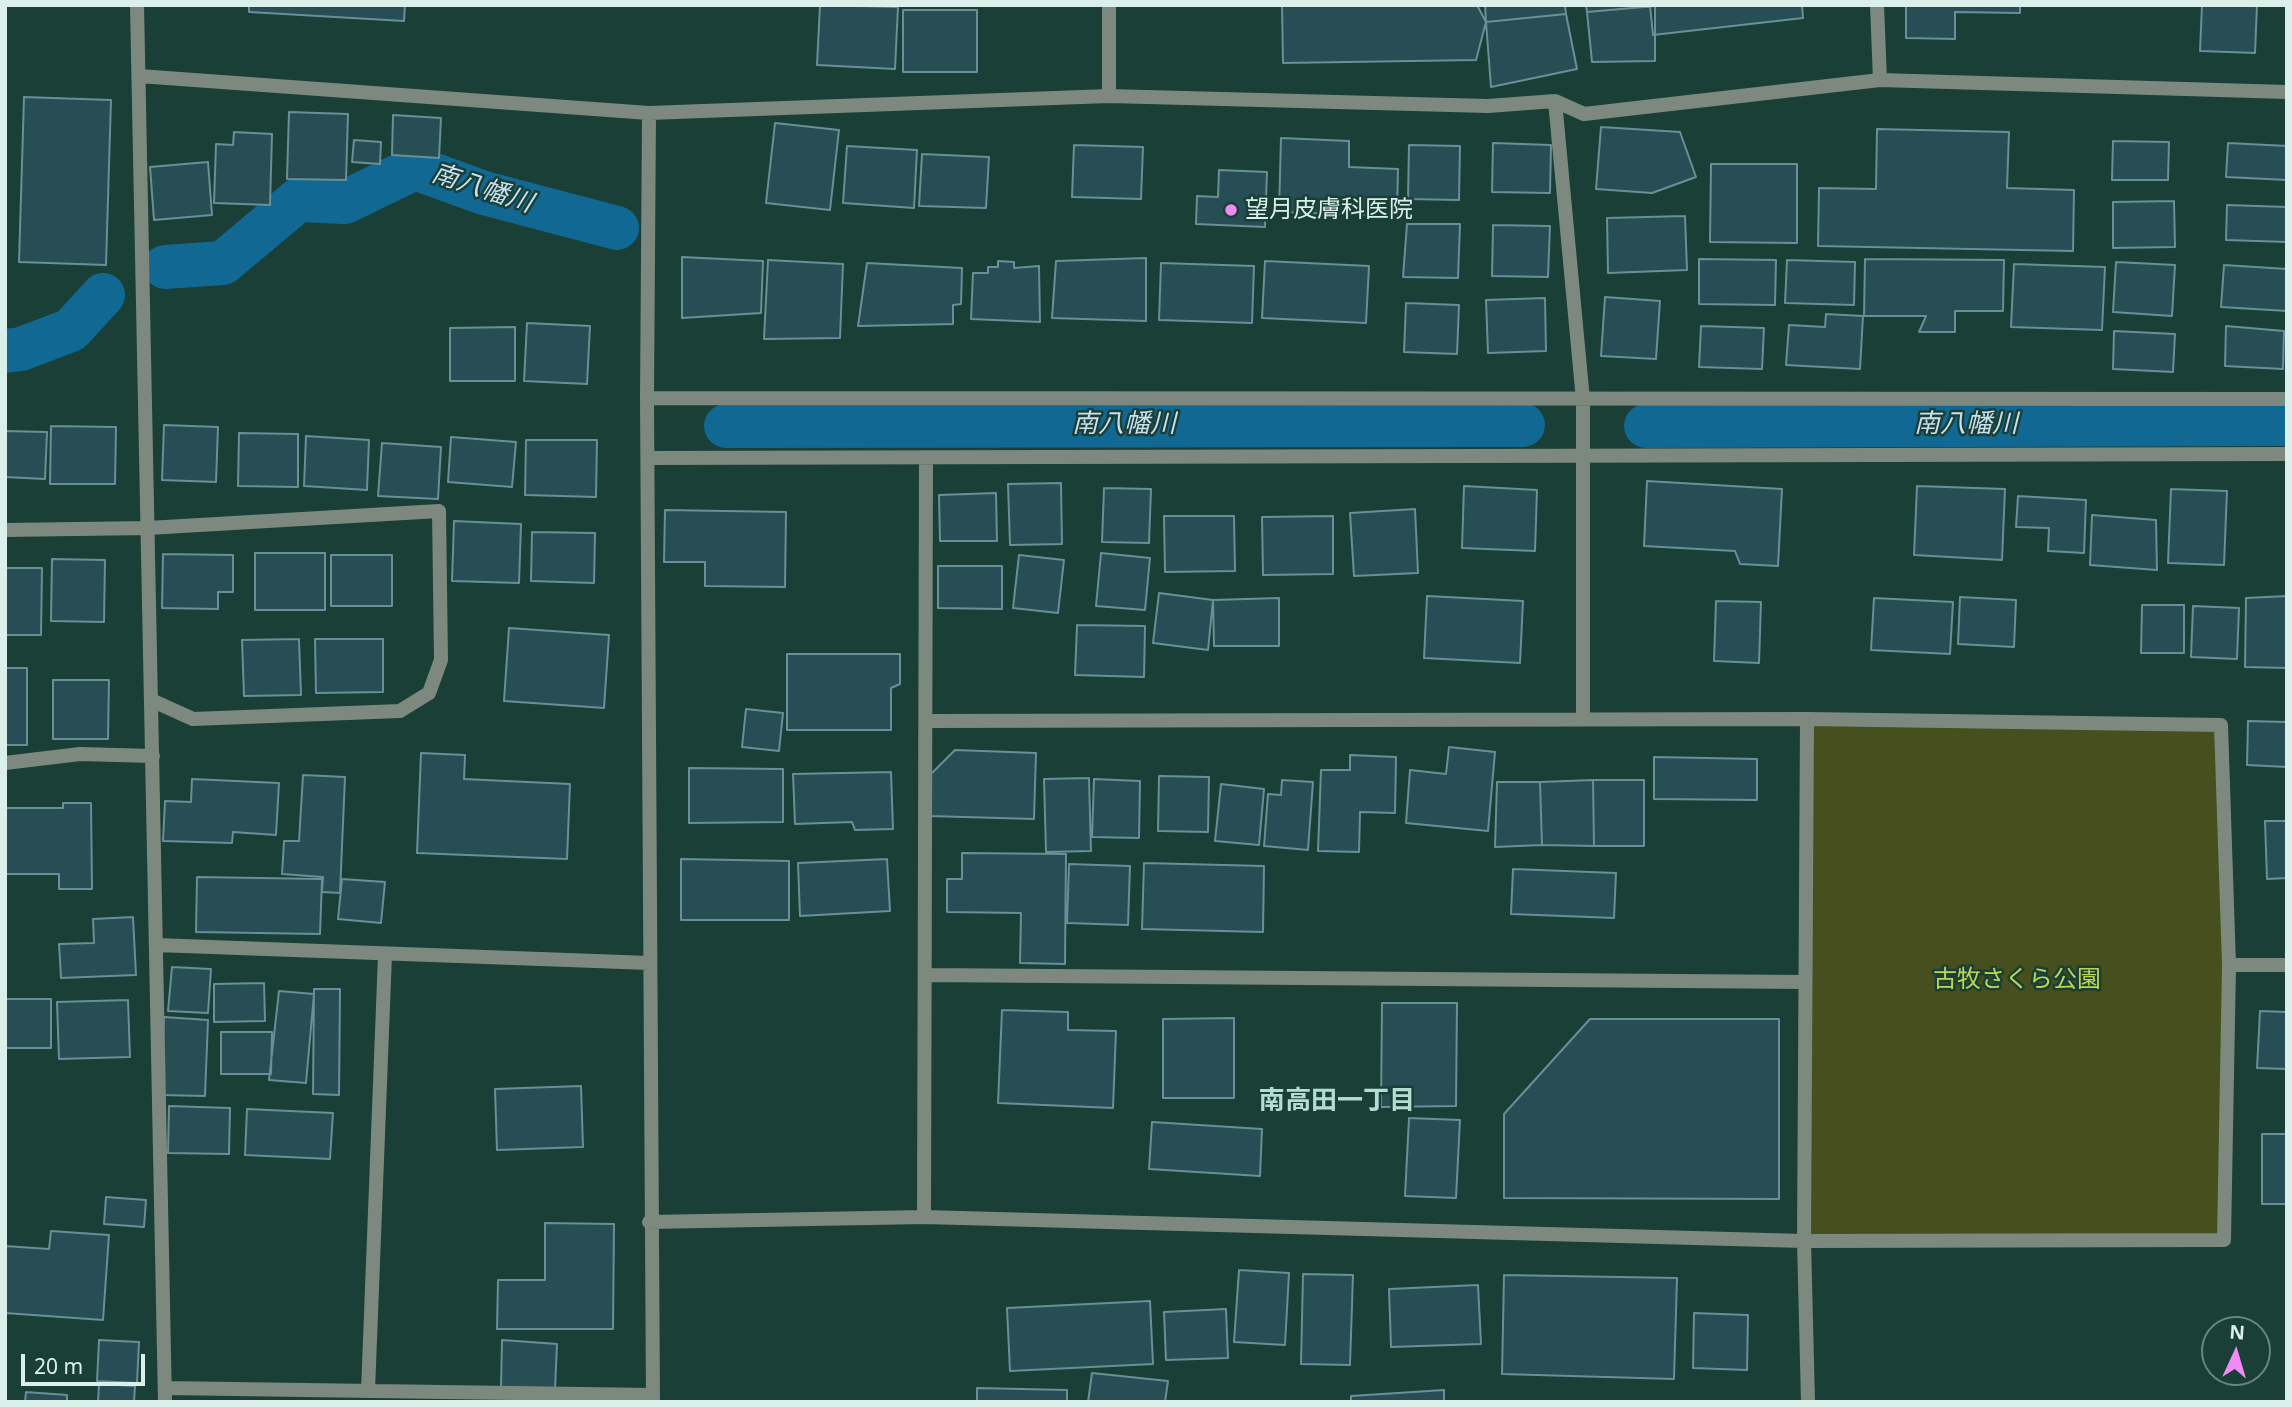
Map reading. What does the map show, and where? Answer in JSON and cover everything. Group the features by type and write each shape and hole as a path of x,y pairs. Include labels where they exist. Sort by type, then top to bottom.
{"street":[{"path":"137,5 165,1395 368,1391 652,1398 649,1222 647,398 649,113"},
{"path":"1109,5 1109,96"},
{"path":"1877,5 1880,80"},
{"path":"139,76 649,113 1109,96 1488,106 1555,101 1584,114 1880,80 2287,92"},
{"path":"1555,101 1583,400 1583,719"},
{"path":"647,398 2287,399"},
{"path":"648,458 2287,454"},
{"path":"924,1217 926,459"},
{"path":"5,530 148,528 439,510 441,660 429,693 400,711 192,719 151,700"},
{"path":"649,1222 924,1217 1804,1241 2224,1240 2229,965 2221,725 1807,719 926,721"},
{"path":"1807,719 1804,1241 1808,1402"},
{"path":"5,763 79,754 153,756"},
{"path":"156,945 650,963"},
{"path":"368,1391 385,955"},
{"path":"2229,965 2287,965"},
{"path":"925,975 1805,982"}],"green space":[{"name":"古牧さくら公園","path":"1807,719 2221,725 2224,1240 1804,1241"}],"building":[{"path":"249,5 405,5 404,21 249,12"},
{"path":"820,5 898,7 895,69 817,65"},
{"path":"1282,5 1477,5 1486,22 1476,60 1283,63"},
{"path":"1485,5 1565,5 1566,14 1486,22"},
{"path":"1586,5 1655,5 1655,6 1587,12"},
{"path":"1650,5 1802,5 1803,18 1653,35"},
{"path":"1906,5 2020,5 2020,13 1955,12 1955,39 1906,38"},
{"path":"2202,5 2257,5 2255,53 2200,51"},
{"path":"1655,6 1655,61 1592,62 1587,12"},
{"path":"903,10 977,10 977,72 903,72"},
{"path":"1566,14 1577,69 1491,87 1486,22"},
{"path":"24,97 111,100 106,265 19,262"},
{"path":"289,112 348,114 346,180 287,179"},
{"path":"393,115 441,118 439,158 392,155"},
{"path":"775,123 839,130 830,210 766,203"},
{"path":"1601,127 1680,132 1696,177 1652,193 1596,189"},
{"path":"1877,129 2009,132 2007,188 2074,190 2073,251 1818,246 1819,188 1876,189"},
{"path":"234,132 272,134 270,205 214,203 216,144 233,145"},
{"path":"1281,138 1349,141 1349,167 1398,169 1397,216 1279,212"},
{"path":"354,140 381,142 380,164 352,162"},
{"path":"2113,141 2169,142 2168,180 2112,180"},
{"path":"1493,143 1551,145 1550,193 1492,192"},
{"path":"2228,143 2287,146 2287,180 2226,177"},
{"path":"1074,145 1143,147 1141,199 1072,197"},
{"path":"1409,145 1460,146 1459,200 1408,199"},
{"path":"847,146 917,150 914,208 843,203"},
{"path":"922,154 989,157 986,208 919,206"},
{"path":"208,162 212,215 154,220 150,167"},
{"path":"1711,164 1797,164 1797,243 1710,242"},
{"name":"望月皮膚科医院","path":"1219,170 1267,172 1265,227 1196,224 1197,196 1218,197"},
{"path":"2174,201 2175,247 2113,248 2113,202"},
{"path":"2227,205 2287,207 2287,242 2226,240"},
{"path":"1685,216 1687,270 1608,273 1607,218"},
{"path":"1407,224 1460,224 1458,278 1403,277"},
{"path":"1493,225 1550,226 1548,277 1492,276"},
{"path":"682,257 763,261 761,313 682,318"},
{"path":"1146,258 1146,321 1052,318 1056,261"},
{"path":"1699,259 1776,260 1775,305 1699,304"},
{"path":"1865,259 2004,260 2003,311 1955,311 1955,332 1919,332 1926,316 1864,316"},
{"path":"768,260 843,264 840,338 764,339"},
{"path":"1787,260 1855,262 1854,305 1785,303"},
{"path":"998,261 1014,262 1014,268 1039,266 1040,322 971,319 973,273 988,273 988,267 998,267"},
{"path":"1265,261 1369,266 1366,323 1262,318"},
{"path":"2116,262 2175,265 2172,316 2113,312"},
{"path":"867,263 962,268 961,304 953,305 953,324 858,326"},
{"path":"1161,263 1254,266 1252,323 1159,320"},
{"path":"2014,264 2105,267 2102,330 2011,327"},
{"path":"2224,265 2287,269 2287,311 2221,307"},
{"path":"1605,297 1660,301 1656,359 1601,356"},
{"path":"1545,298 1546,351 1488,353 1486,300"},
{"path":"1406,303 1459,305 1457,354 1404,352"},
{"path":"1826,314 1863,316 1860,369 1786,365 1789,325 1825,327"},
{"path":"527,323 590,326 587,384 524,381"},
{"path":"1701,326 1764,328 1762,369 1699,367"},
{"path":"2226,326 2284,331 2283,369 2225,366"},
{"path":"515,327 515,381 450,381 450,328"},
{"path":"2114,331 2175,334 2173,372 2113,369"},
{"path":"164,425 218,427 216,482 162,480"},
{"path":"51,426 116,427 115,484 50,484"},
{"path":"5,431 47,432 45,479 5,477"},
{"path":"239,433 298,434 298,487 238,486"},
{"path":"306,436 369,440 367,490 304,486"},
{"path":"451,437 516,442 512,487 448,482"},
{"path":"526,440 597,440 596,497 525,495"},
{"path":"382,443 441,447 438,499 378,496"},
{"path":"1647,481 1782,489 1778,566 1740,564 1735,551 1644,546"},
{"path":"1061,483 1062,544 1010,545 1008,484"},
{"path":"1464,486 1537,490 1535,551 1462,548"},
{"path":"1917,486 2005,489 2002,560 1914,555"},
{"path":"1104,488 1151,489 1149,543 1102,542"},
{"path":"2171,489 2227,491 2224,565 2168,563"},
{"path":"996,493 997,541 940,541 939,495"},
{"path":"2018,496 2086,500 2084,553 2048,551 2049,528 2016,527"},
{"path":"1415,509 1418,573 1354,576 1350,513"},
{"path":"665,510 786,512 785,587 705,586 705,562 664,562"},
{"path":"2092,515 2156,520 2157,570 2090,565"},
{"path":"1164,516 1234,516 1235,571 1165,572"},
{"path":"1333,516 1333,574 1263,575 1262,517"},
{"path":"454,521 521,524 519,583 452,581"},
{"path":"532,532 595,533 594,583 531,581"},
{"path":"255,553 325,553 325,610 255,610"},
{"path":"1101,553 1150,558 1145,610 1096,606"},
{"path":"163,554 233,555 233,592 218,592 218,609 162,608"},
{"path":"331,555 392,555 392,606 331,606"},
{"path":"1019,555 1064,560 1058,613 1013,608"},
{"path":"52,559 105,560 104,622 51,621"},
{"path":"938,566 1002,566 1002,609 938,608"},
{"path":"5,568 42,568 41,635 5,635"},
{"path":"1159,593 1213,600 1208,650 1153,643"},
{"path":"1427,596 1523,601 1520,663 1424,658"},
{"path":"2287,596 2287,668 2245,667 2246,598"},
{"path":"1960,597 2016,600 2014,647 1958,644"},
{"path":"1279,598 1279,646 1214,646 1213,600"},
{"path":"1874,598 1953,602 1950,654 1871,650"},
{"path":"1716,601 1761,602 1759,663 1714,661"},
{"path":"2142,605 2184,605 2184,653 2141,653"},
{"path":"2193,606 2239,608 2237,659 2191,657"},
{"path":"1077,625 1145,626 1144,677 1075,675"},
{"path":"509,628 609,635 604,708 504,701"},
{"path":"299,639 301,695 244,696 242,640"},
{"path":"315,639 383,639 383,692 316,693"},
{"path":"787,654 900,654 900,684 891,688 891,730 787,730"},
{"path":"5,655 6,668 27,668 27,745 5,745"},
{"path":"53,680 109,680 108,739 53,739"},
{"path":"746,709 783,713 779,751 742,747"},
{"path":"2248,721 2287,722 2287,767 2247,765"},
{"path":"1449,747 1495,752 1488,831 1406,823 1410,770 1446,774"},
{"path":"955,750 1036,753 1034,819 929,816 930,775"},
{"path":"421,753 465,755 464,779 570,784 567,859 417,853"},
{"path":"1350,755 1396,757 1395,813 1360,812 1359,852 1318,851 1321,770 1350,770"},
{"path":"1654,757 1757,759 1757,800 1654,799"},
{"path":"689,768 783,769 783,822 689,823"},
{"path":"891,772 893,829 855,830 852,822 795,824 793,774"},
{"path":"303,775 345,777 340,893 322,892 323,877 282,874 284,841 299,841"},
{"path":"1159,776 1209,777 1208,832 1158,831"},
{"path":"1089,778 1091,851 1046,852 1044,779"},
{"path":"192,779 279,783 276,835 233,832 232,843 163,841 165,801 191,802"},
{"path":"1094,779 1140,781 1139,838 1092,837"},
{"path":"1282,780 1313,782 1308,850 1264,846 1268,794 1281,795"},
{"path":"1593,780 1594,846 1542,845 1540,782"},
{"path":"1593,780 1644,780 1644,846 1594,846"},
{"path":"1497,782 1540,782 1542,845 1495,847"},
{"path":"1221,784 1264,789 1259,845 1215,841"},
{"path":"63,803 91,803 92,889 59,889 59,874 5,874 5,808 63,808"},
{"path":"2265,821 2287,821 2287,878 2267,879"},
{"path":"962,853 1066,854 1065,964 1020,963 1021,913 947,912 947,879 962,879"},
{"path":"681,859 789,861 789,920 681,920"},
{"path":"887,859 890,911 800,916 798,863"},
{"path":"1144,863 1264,866 1263,932 1142,929"},
{"path":"1069,864 1130,866 1128,925 1067,923"},
{"path":"1513,869 1616,873 1614,918 1511,914"},
{"path":"197,877 322,879 320,934 196,932"},
{"path":"342,879 385,882 381,923 338,919"},
{"path":"133,917 136,975 61,978 59,944 94,943 93,919"},
{"path":"172,967 211,969 208,1013 168,1011"},
{"path":"264,983 265,1021 214,1022 214,984"},
{"path":"314,989 340,989 339,1095 313,1094"},
{"path":"279,991 314,994 306,1083 269,1080"},
{"path":"5,999 51,999 51,1048 5,1048"},
{"path":"128,1000 130,1057 59,1059 57,1002"},
{"path":"1382,1003 1457,1003 1456,1106 1381,1107"},
{"path":"1002,1010 1068,1012 1068,1030 1116,1031 1113,1108 998,1103"},
{"path":"2260,1011 2287,1012 2287,1069 2257,1068"},
{"path":"164,1017 208,1020 205,1096 161,1095"},
{"path":"1234,1018 1234,1098 1163,1098 1163,1019"},
{"path":"1590,1019 1779,1019 1779,1199 1504,1198 1504,1114"},
{"path":"221,1032 272,1032 271,1074 221,1074"},
{"path":"581,1086 583,1147 497,1150 495,1089"},
{"path":"169,1106 230,1108 229,1154 168,1153"},
{"path":"247,1109 333,1113 330,1159 245,1155"},
{"path":"1409,1118 1460,1120 1456,1198 1405,1196"},
{"path":"1152,1122 1262,1129 1260,1176 1149,1169"},
{"path":"2262,1134 2287,1134 2287,1204 2262,1204"},
{"path":"106,1197 146,1200 144,1227 104,1224"},
{"path":"545,1223 614,1224 613,1329 497,1329 498,1280 545,1280"},
{"path":"51,1231 109,1235 103,1320 5,1313 5,1246 49,1249"},
{"path":"1239,1270 1289,1273 1285,1345 1234,1342"},
{"path":"1303,1274 1353,1275 1350,1365 1301,1364"},
{"path":"1504,1275 1677,1278 1674,1379 1502,1374"},
{"path":"1478,1285 1481,1344 1391,1347 1389,1289"},
{"path":"1150,1301 1153,1364 1010,1371 1007,1308"},
{"path":"1226,1309 1228,1358 1166,1360 1164,1312"},
{"path":"1694,1313 1748,1315 1747,1370 1693,1368"},
{"path":"99,1340 139,1342 137,1383 97,1381"},
{"path":"502,1340 557,1344 555,1390 501,1388"},
{"path":"1092,1373 1168,1381 1165,1402 1088,1402"},
{"path":"99,1384 135,1386 134,1402 98,1402"},
{"path":"977,1388 1067,1390 1067,1402 977,1402"},
{"path":"1444,1390 1444,1402 1351,1402 1351,1396"},
{"path":"26,1392 67,1395 67,1402 25,1402"}],"waterway":[{"name":"南八幡川","path":"165,267 223,263 298,200 345,202 415,168 484,193 617,228"},
{"name":"南八幡川","path":"5,351 21,349 71,330 103,295"},
{"name":"南八幡川","path":"1646,426 2287,424"},
{"name":"南八幡川","path":"726,426 1523,425"}],"place":[{"name":"望月皮膚科医院","path":"1231,210"}],"district":[{"name":"南高田一丁目","path":"1337,1102"}]}
